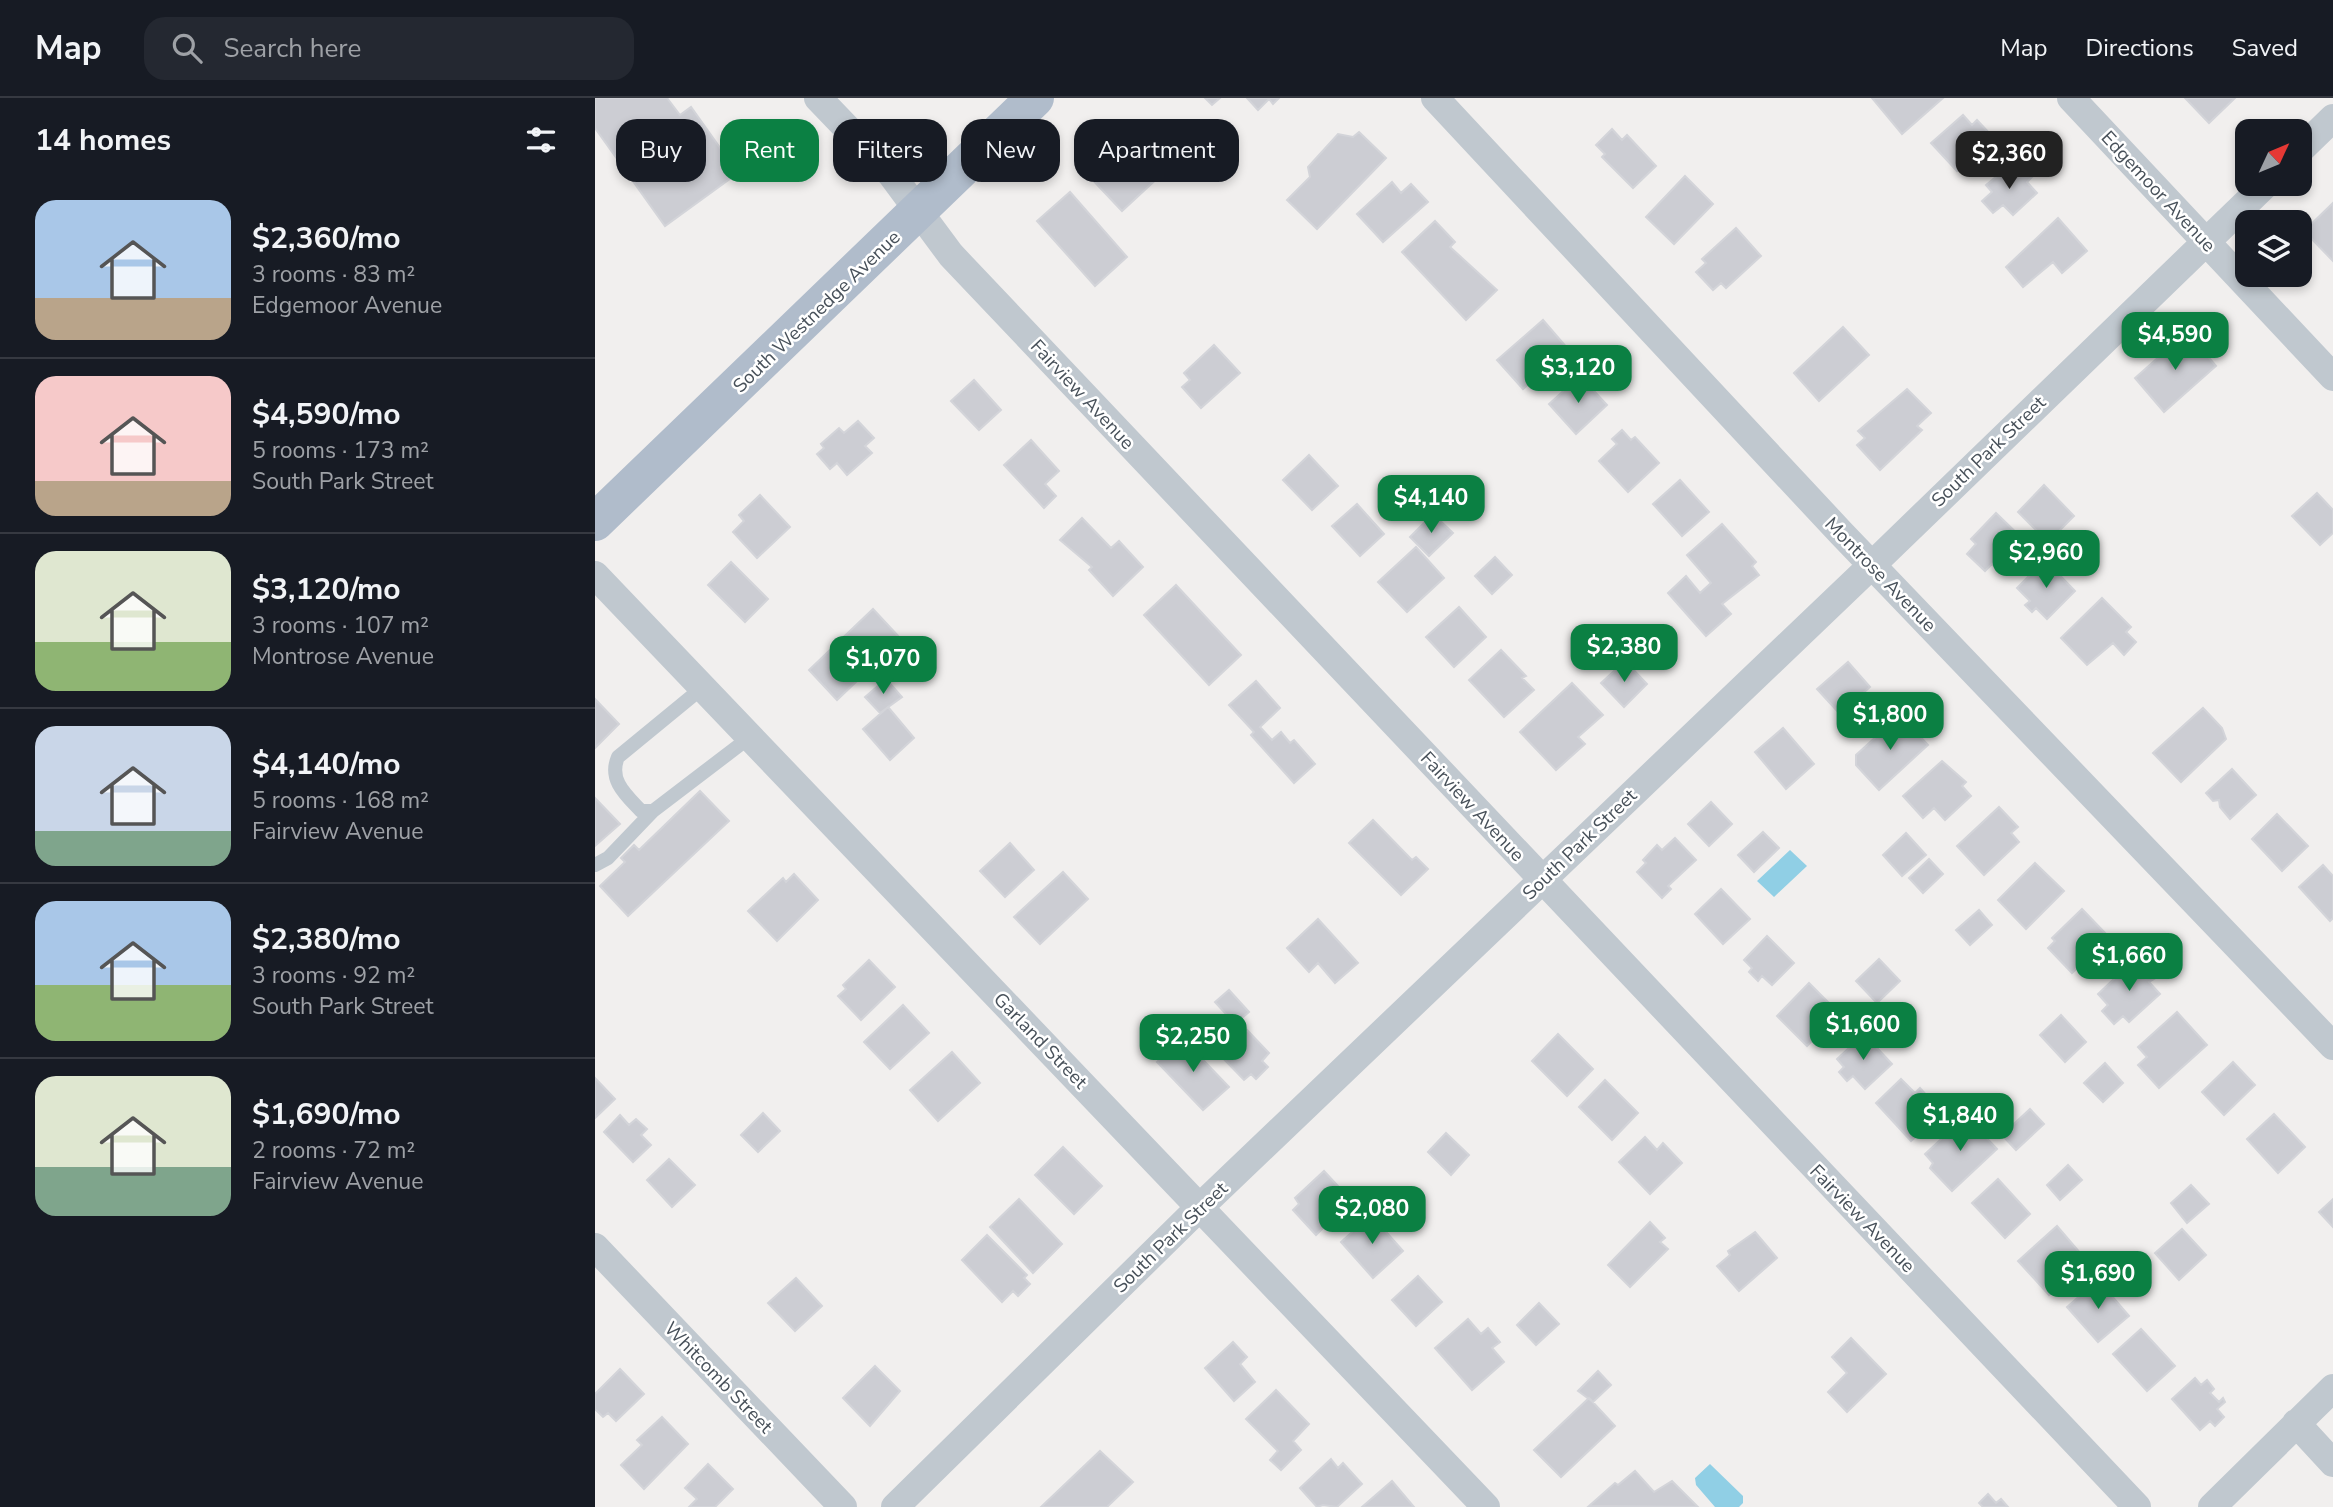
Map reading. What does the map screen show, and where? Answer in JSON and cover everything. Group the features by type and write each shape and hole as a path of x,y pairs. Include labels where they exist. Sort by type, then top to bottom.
{"main road":[{"name":"South Westnedge Avenue","path":"595,522 921,211 1035,98"}],"street":[{"name":"Fairview Avenue","path":"818,98 891,174 951,255 2137,1507"},
{"name":"Montrose Avenue","path":"1435,98 1873,565 2333,1046"},
{"name":"Edgemoor Avenue","path":"2071,98 2333,377"},
{"path":"2312,138 2333,118"},
{"name":"South Park Street","path":"895,1507 1201,1206 1873,565 2253,196"},
{"name":"Garland Street","path":"595,575 1486,1507"},
{"name":"Whitcomb Street","path":"595,1247 843,1507"},
{"path":"2212,1507 2333,1388"},
{"path":"2296,1423 2333,1463"}],"lane":[{"path":"653,811 641,811 626,796 616,781 613,767 618,757 702,688"},
{"path":"595,865 608,858 653,811 750,737"}],"water":[{"path":"1790,850 1807,866 1774,897 1757,881"},
{"path":"1710,1464 1743,1496 1743,1503 1739,1507 1715,1507 1696,1485 1695,1478"}],"building":[{"path":"595,98 667,98 680,115 691,107 700,119 616,119 616,157 595,128"},
{"path":"1205,98 1220,98 1212,105"},
{"path":"1247,98 1279,98 1273,104 1269,99 1258,110"},
{"path":"1872,98 1943,98 1902,134"},
{"path":"2185,98 2235,98 2209,123"},
{"path":"1963,115 1972,125 1977,120 1991,135 1986,139 1990,143 1957,171 1931,143"},
{"path":"706,128 720,148 720,182 726,182 665,226 634,182 706,182"},
{"path":"1612,129 1622,140 1627,135 1656,166 1633,188 1602,157 1605,154 1596,145"},
{"path":"1359,132 1386,158 1317,229 1287,200 1310,177 1308,167 1338,134 1353,137"},
{"path":"2009,166 2019,177 2026,171 2032,177 2027,182 2037,193 2013,215 2003,205 1993,213 1982,201 1992,192 1986,185"},
{"path":"1685,176 1713,204 1674,244 1646,217"},
{"path":"1095,182 1153,182 1122,211"},
{"path":"1392,182 1401,193 1411,184 1428,202 1383,242 1357,214"},
{"path":"1070,192 1127,257 1095,286 1037,221"},
{"path":"2333,203 2333,261 2312,239 2312,223"},
{"path":"2058,218 2087,251 2062,273 2053,262 2023,287 2006,267"},
{"path":"1435,221 1455,242 1450,247 1497,290 1466,320 1402,252"},
{"path":"1736,228 1761,256 1726,288 1721,283 1713,290 1696,272 1706,263 1702,259"},
{"path":"1543,320 1568,349 1523,389 1497,360"},
{"path":"1843,327 1869,355 1819,401 1794,373"},
{"path":"2187,332 2216,366 2164,412 2135,378"},
{"path":"1214,345 1240,373 1201,408 1182,387 1190,380 1184,373"},
{"path":"1580,376 1607,405 1576,434 1549,404"},
{"path":"974,380 1001,410 979,430 951,401"},
{"path":"1907,389 1931,413 1917,426 1922,430 1880,470 1857,445 1865,438 1858,431"},
{"path":"858,421 874,438 865,446 872,453 847,475 837,463 830,469 817,454 824,448 821,444 839,428 844,433"},
{"path":"1622,430 1631,440 1635,437 1659,463 1628,492 1599,461 1617,444 1612,439"},
{"path":"1031,440 1059,471 1045,484 1056,496 1044,508 1004,465"},
{"path":"1309,455 1338,486 1312,510 1283,480"},
{"path":"1680,480 1709,512 1682,536 1653,504"},
{"path":"2044,485 2074,516 2048,542 2018,512"},
{"path":"2317,493 2333,510 2333,533 2320,545 2292,516"},
{"path":"760,495 790,527 757,558 733,532 744,521 739,515"},
{"path":"1357,504 1384,534 1360,556 1332,526"},
{"path":"1996,513 2027,543 1999,571 1992,564 1985,571 1967,554 1976,544 1971,539"},
{"path":"1433,514 1453,533 1429,556 1410,537"},
{"path":"1082,518 1111,548 1119,541 1143,567 1113,596 1089,570 1092,567 1060,540"},
{"path":"1722,524 1756,562 1752,566 1759,575 1722,604 1731,614 1706,636 1668,593 1686,576 1700,593 1711,583 1687,555"},
{"path":"1416,547 1444,578 1407,612 1378,582"},
{"path":"1495,557 1512,575 1492,594 1475,576"},
{"path":"2045,560 2075,591 2047,619 2036,608 2032,612 2025,605 2030,601 2017,588"},
{"path":"731,562 768,599 745,622 708,585"},
{"path":"1176,585 1241,655 1209,685 1144,615"},
{"path":"2102,598 2131,627 2126,632 2136,642 2124,655 2113,643 2087,665 2061,638"},
{"path":"1459,607 1486,637 1454,667 1426,637"},
{"path":"873,609 901,639 837,700 809,670"},
{"path":"1501,650 1526,676 1522,678 1534,690 1504,717 1469,680"},
{"path":"1625,661 1647,684 1624,707 1601,683"},
{"path":"1848,662 1870,687 1840,714 1817,689"},
{"path":"886,679 902,697 880,713 865,697"},
{"path":"1256,681 1280,708 1260,727 1272,740 1281,732 1290,743 1294,740 1315,764 1294,783 1251,735 1254,732 1229,705"},
{"path":"1572,683 1603,715 1578,737 1585,744 1556,770 1520,732"},
{"path":"595,699 619,724 595,748"},
{"path":"888,707 914,738 890,760 863,729"},
{"path":"2203,708 2222,728 2226,739 2181,782 2153,753"},
{"path":"1900,715 1928,745 1879,790 1856,765 1856,755"},
{"path":"1783,728 1814,764 1786,789 1755,752"},
{"path":"1942,761 1966,782 1962,786 1971,796 1945,820 1934,808 1923,818 1903,796"},
{"path":"2232,769 2256,795 2230,819 2220,807 2219,800 2213,801 2206,793"},
{"path":"700,791 729,821 628,916 600,886 625,862 621,858 634,845 639,850"},
{"path":"595,798 620,824 595,846"},
{"path":"1711,802 1732,824 1709,846 1688,824"},
{"path":"1999,807 2018,827 2011,833 2019,842 1984,875 1957,846"},
{"path":"2277,814 2308,846 2282,871 2252,839"},
{"path":"1373,820 1412,860 1416,857 1428,869 1401,895 1349,843"},
{"path":"1763,832 1779,848 1754,872 1738,855"},
{"path":"1906,833 1926,855 1902,876 1883,855"},
{"path":"1675,838 1696,860 1668,886 1671,889 1662,898 1637,872 1646,863 1643,860 1657,845 1662,850"},
{"path":"1010,843 1034,870 1005,897 980,871"},
{"path":"1929,859 1943,874 1923,893 1909,878"},
{"path":"2035,863 2064,891 2026,929 1998,900"},
{"path":"2323,865 2333,876 2333,918 2330,921 2299,887"},
{"path":"1063,872 1088,899 1040,944 1014,917"},
{"path":"794,874 818,900 777,941 748,911 783,878 786,882"},
{"path":"1721,889 1750,919 1723,944 1695,914"},
{"path":"2082,909 2109,937 2072,973 2048,948 2055,941 2052,938"},
{"path":"1979,910 1992,925 1970,945 1956,930"},
{"path":"1318,919 1358,963 1335,983 1318,963 1309,972 1287,948"},
{"path":"1767,936 1794,963 1772,985 1762,976 1758,981 1749,972 1752,968 1744,960"},
{"path":"1879,959 1900,981 1877,1003 1856,981"},
{"path":"2135,959 2154,979 2149,982 2160,994 2129,1022 2123,1016 2114,1024 2102,1011 2108,1005 2098,994"},
{"path":"869,960 895,987 861,1020 838,996 846,989 843,985"},
{"path":"1809,983 1839,1013 1807,1046 1777,1016"},
{"path":"1229,990 1249,1012 1235,1024 1215,1002"},
{"path":"903,1005 929,1033 890,1069 864,1042"},
{"path":"2177,1012 2207,1045 2159,1088 2138,1065 2147,1057 2138,1047"},
{"path":"2061,1015 2086,1042 2065,1062 2040,1035"},
{"path":"1231,1026 1241,1036 1247,1030 1269,1053 1262,1061 1268,1067 1256,1079 1251,1074 1244,1080 1215,1050 1219,1046 1215,1041"},
{"path":"1558,1034 1593,1069 1567,1096 1532,1061"},
{"path":"1864,1034 1892,1064 1865,1089 1853,1076 1847,1081 1839,1072 1844,1067 1837,1059"},
{"path":"1182,1038 1229,1087 1203,1110 1157,1062"},
{"path":"952,1052 980,1083 938,1121 910,1090"},
{"path":"2233,1062 2255,1085 2224,1115 2202,1092"},
{"path":"2105,1063 2123,1083 2103,1102 2084,1083"},
{"path":"595,1078 615,1099 595,1118"},
{"path":"1901,1079 1915,1093 1920,1088 1928,1097 1925,1103 1941,1113 1911,1141 1876,1103"},
{"path":"1605,1080 1638,1113 1612,1140 1579,1107"},
{"path":"2030,1109 2044,1124 2016,1150 2002,1135"},
{"path":"763,1113 780,1131 758,1152 741,1135"},
{"path":"2274,1114 2305,1147 2278,1173 2247,1139"},
{"path":"620,1115 629,1125 636,1119 647,1129 641,1135 651,1145 633,1162 604,1132"},
{"path":"1966,1116 1997,1149 1952,1191 1930,1168 1933,1163 1925,1154"},
{"path":"1446,1133 1469,1155 1451,1175 1428,1152"},
{"path":"1645,1137 1657,1150 1663,1143 1682,1163 1650,1194 1619,1162"},
{"path":"1063,1147 1102,1186 1074,1214 1035,1175"},
{"path":"669,1159 695,1185 672,1207 647,1180"},
{"path":"2068,1165 2082,1180 2060,1200 2047,1185"},
{"path":"1324,1171 1350,1199 1322,1224 1324,1227 1316,1235 1293,1210 1299,1204 1295,1198"},
{"path":"1998,1179 2030,1214 2005,1238 1972,1203"},
{"path":"2191,1185 2209,1204 2187,1223 2171,1203"},
{"path":"1019,1199 1062,1244 1033,1273 990,1227"},
{"path":"2333,1199 2333,1227 2319,1212"},
{"path":"1371,1215 1403,1251 1373,1278 1341,1242"},
{"path":"1650,1222 1665,1238 1660,1242 1668,1249 1630,1287 1608,1265"},
{"path":"2057,1226 2087,1261 2049,1295 2018,1261"},
{"path":"2182,1229 2206,1255 2179,1280 2155,1253"},
{"path":"1755,1232 1777,1258 1739,1291 1717,1266 1730,1255 1728,1251"},
{"path":"987,1235 1027,1275 1024,1278 1030,1284 1018,1296 1013,1291 1002,1302 962,1260"},
{"path":"1418,1276 1442,1302 1416,1326 1392,1300"},
{"path":"796,1278 822,1306 795,1331 768,1303"},
{"path":"2098,1280 2129,1316 2098,1342 2067,1307"},
{"path":"1539,1303 1559,1324 1536,1345 1517,1325"},
{"path":"1468,1319 1481,1334 1488,1328 1500,1342 1492,1348 1504,1362 1472,1390 1435,1348"},
{"path":"2141,1329 2175,1366 2147,1391 2113,1354"},
{"path":"1851,1338 1886,1374 1847,1412 1828,1392 1847,1373 1832,1357"},
{"path":"1233,1342 1247,1357 1240,1364 1255,1382 1234,1401 1205,1368"},
{"path":"875,1366 900,1391 870,1426 843,1398"},
{"path":"620,1369 644,1394 616,1421 608,1413 603,1417 595,1409 595,1394"},
{"path":"1598,1371 1611,1385 1593,1402 1578,1391"},
{"path":"2195,1378 2201,1385 2207,1380 2214,1389 2210,1393 2219,1402 2223,1398 2225,1402 2217,1409 2224,1417 2215,1426 2210,1421 2200,1430 2172,1399"},
{"path":"1276,1390 1309,1424 1293,1441 1301,1450 1281,1470 1270,1460 1278,1451 1246,1419"},
{"path":"1589,1398 1615,1426 1561,1477 1534,1450"},
{"path":"662,1417 688,1444 644,1489 621,1465 642,1445 637,1440"},
{"path":"1100,1451 1133,1482 1107,1507 1041,1507"},
{"path":"1331,1459 1338,1468 1343,1463 1362,1484 1337,1507 1317,1507 1300,1488"},
{"path":"708,1464 733,1489 715,1507 689,1507 697,1499 685,1488"},
{"path":"1635,1471 1654,1492 1672,1481 1698,1507 1589,1506 1615,1483 1618,1485"},
{"path":"1392,1481 1414,1507 1362,1507"},
{"path":"1988,1494 1996,1503 2001,1499 2008,1507 1983,1507 1979,1503"}]}
